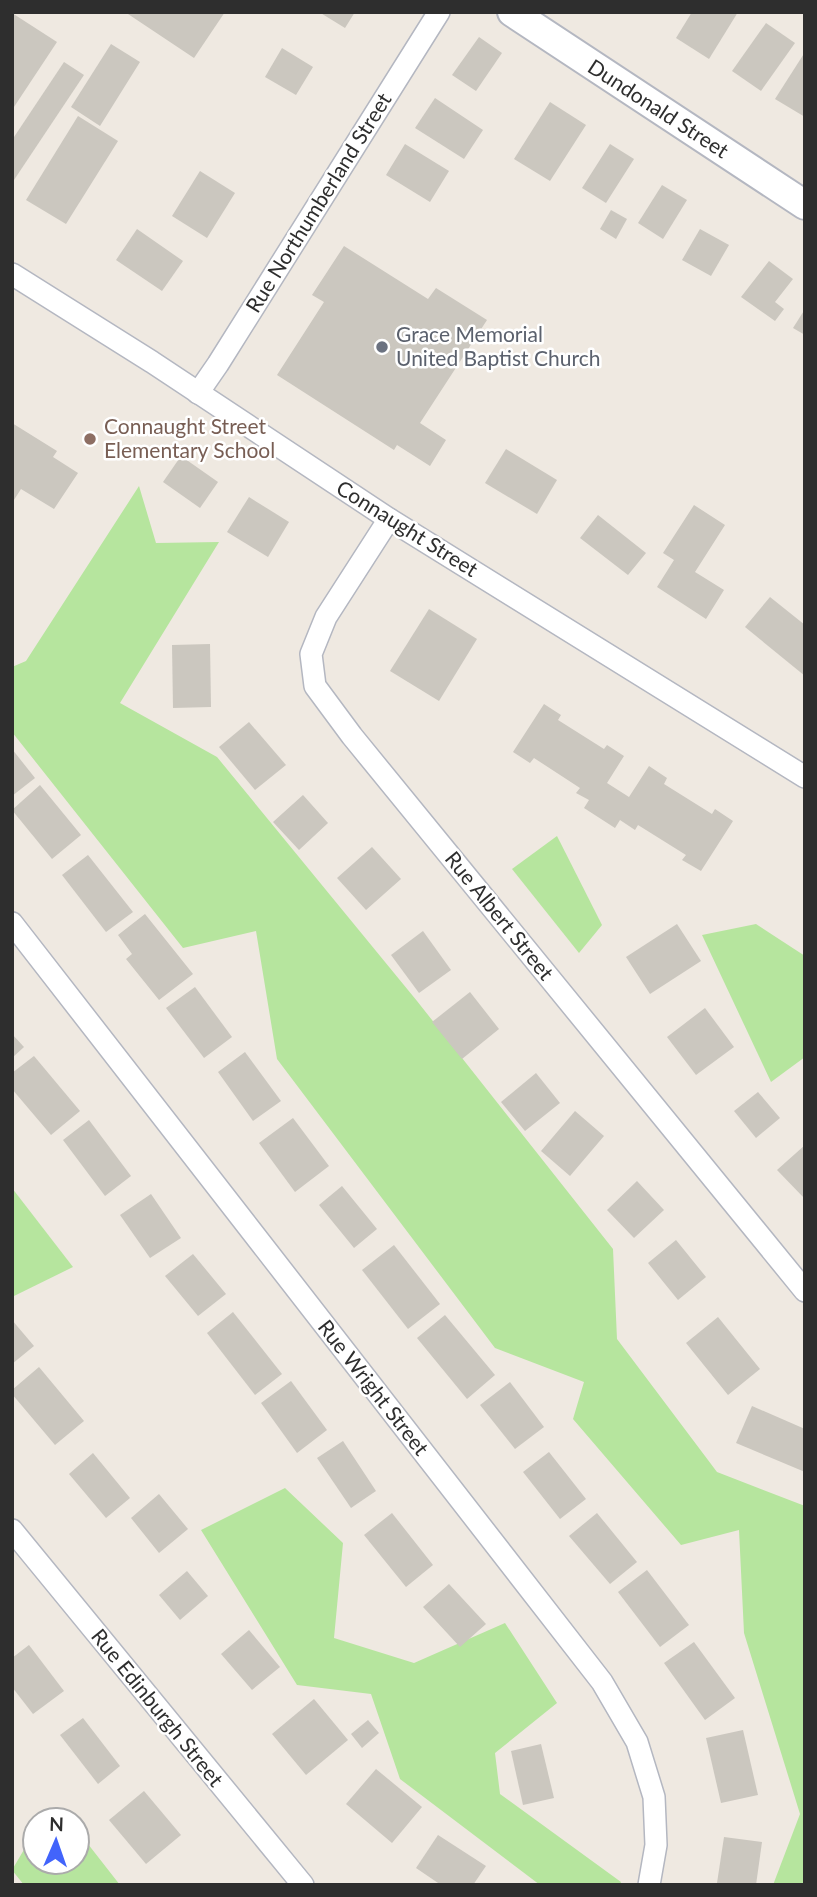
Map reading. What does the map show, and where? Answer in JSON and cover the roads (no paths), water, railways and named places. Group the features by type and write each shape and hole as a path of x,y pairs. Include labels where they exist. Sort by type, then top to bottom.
{"street":[{"name":"Rue Northumberland Street","path":"198,393 439,12"},
{"name":"Dundonald Street","path":"512,12 805,205"},
{"name":"Connaught Street","path":"12,274 389,519 805,777"},
{"name":"Rue Albert Street","path":"389,519 326,617 311,654 315,687 352,737 805,1290"},
{"name":"Rue Wright Street","path":"12,923 602,1682 637,1742 654,1797 656,1845 649,1885"},
{"name":"Rue Edinburgh Street","path":"12,1530 303,1885"}],"place":[{"name":"Grace Memorial United Baptist Church","path":"382,347"},
{"name":"Connaught Street Elementary School","path":"90,439"}]}
